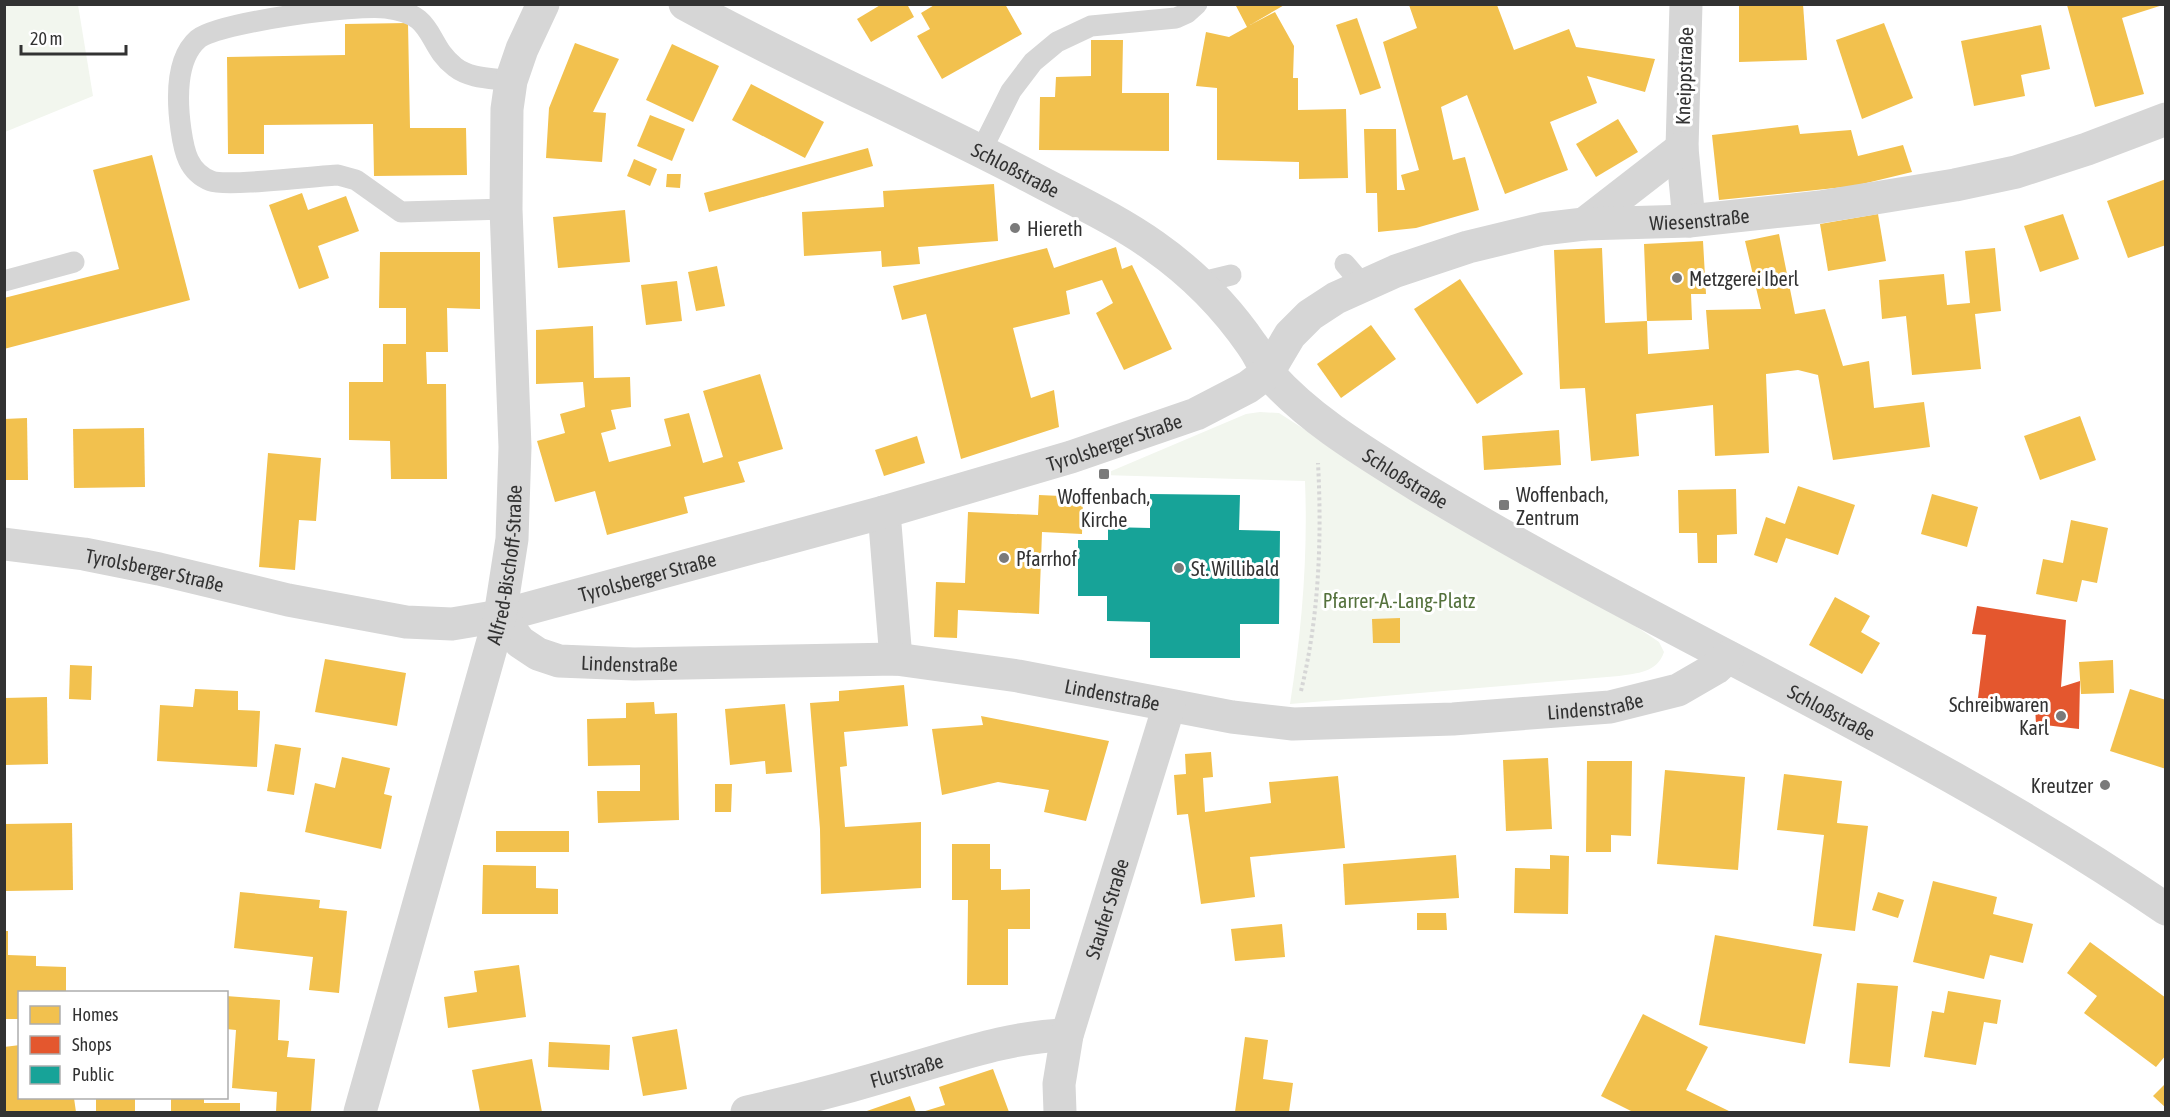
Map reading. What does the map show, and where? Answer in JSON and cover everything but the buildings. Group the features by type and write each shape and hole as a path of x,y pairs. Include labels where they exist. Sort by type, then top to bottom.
{"street":[{"name":"Alfred-Bischoff-Straße","path":"360,1113 500,616 512,539 514,447 506,209 507,109 511,81 522,49 543,4"},
{"name":"Schloßstraße","path":"685,4 981,151 1149,242 1198,283 1228,314 1253,346 1268,372 1316,418 1416,484 1482,523 1728,657 1918,756 2090,857 2166,909"},
{"name":"Kneippstraße","path":"1686,4 1682,148 1689,221"},
{"name":"Wiesenstraße","path":"1268,372 1290,335 1354,274 1542,230 1584,224 1689,221 1820,207 2016,172 2087,149 2166,119"},
{"name":"Kneippstraße","path":"1584,224 1682,148"},
{"name":"Tyrolsberger Straße","path":"4,544 106,558 288,600 406,622 452,624 500,616 884,512 1071,457 1177,421 1223,401 1268,372"},
{"path":"884,512 896,659"},
{"name":"Lindenstraße","path":"500,616 520,642 538,654 559,660 634,664 896,659 1018,676 1169,706 1293,724 1453,719 1610,707 1678,690 1708,673 1728,657"},
{"name":"Staufer Straße","path":"1060,1113 1059,1084 1067,1035 1169,706"},
{"name":"Flurstraße","path":"747,1113 831,1092 990,1046 1038,1035 1067,1035"}],"lane":[{"path":"981,151 1011,91 1033,62 1057,42 1091,26 1176,18 1187,13 1197,4"},
{"path":"506,209 401,212 356,180 338,174 212,182 194,170 184,153 178,105 183,63 198,39 221,29 270,19 384,7 408,12 425,24 454,66 474,76 511,81"},
{"path":"4,282 74,262"},
{"path":"1198,283 1231,275"}],"path":[{"path":"1293,724 1310,652 1321,526 1316,418"}],"green space":[{"path":"5,4 78,5 93,96 5,132"},
{"name":"Pfarrer-A.-Lang-Platz","path":"1279,413 1335,449 1625,619 1659,642 1664,652 1661,659 1646,671 1619,676 1290,704 1303,593 1306,537 1305,481 1102,475 1246,414"}],"place":[{"name":"Hiereth","path":"1015,228"},
{"name":"Metzgerei Iberl","path":"1677,278"},
{"name":"Woffenbach, Kirche","path":"1104,474"},
{"name":"Woffenbach, Zentrum","path":"1504,505"},
{"name":"Pfarrhof","path":"1004,558"},
{"name":"St. Willibald","path":"1179,568"},
{"name":"Schreibwaren Karl","path":"2061,716"},
{"name":"Kreutzer","path":"2105,785"}]}
